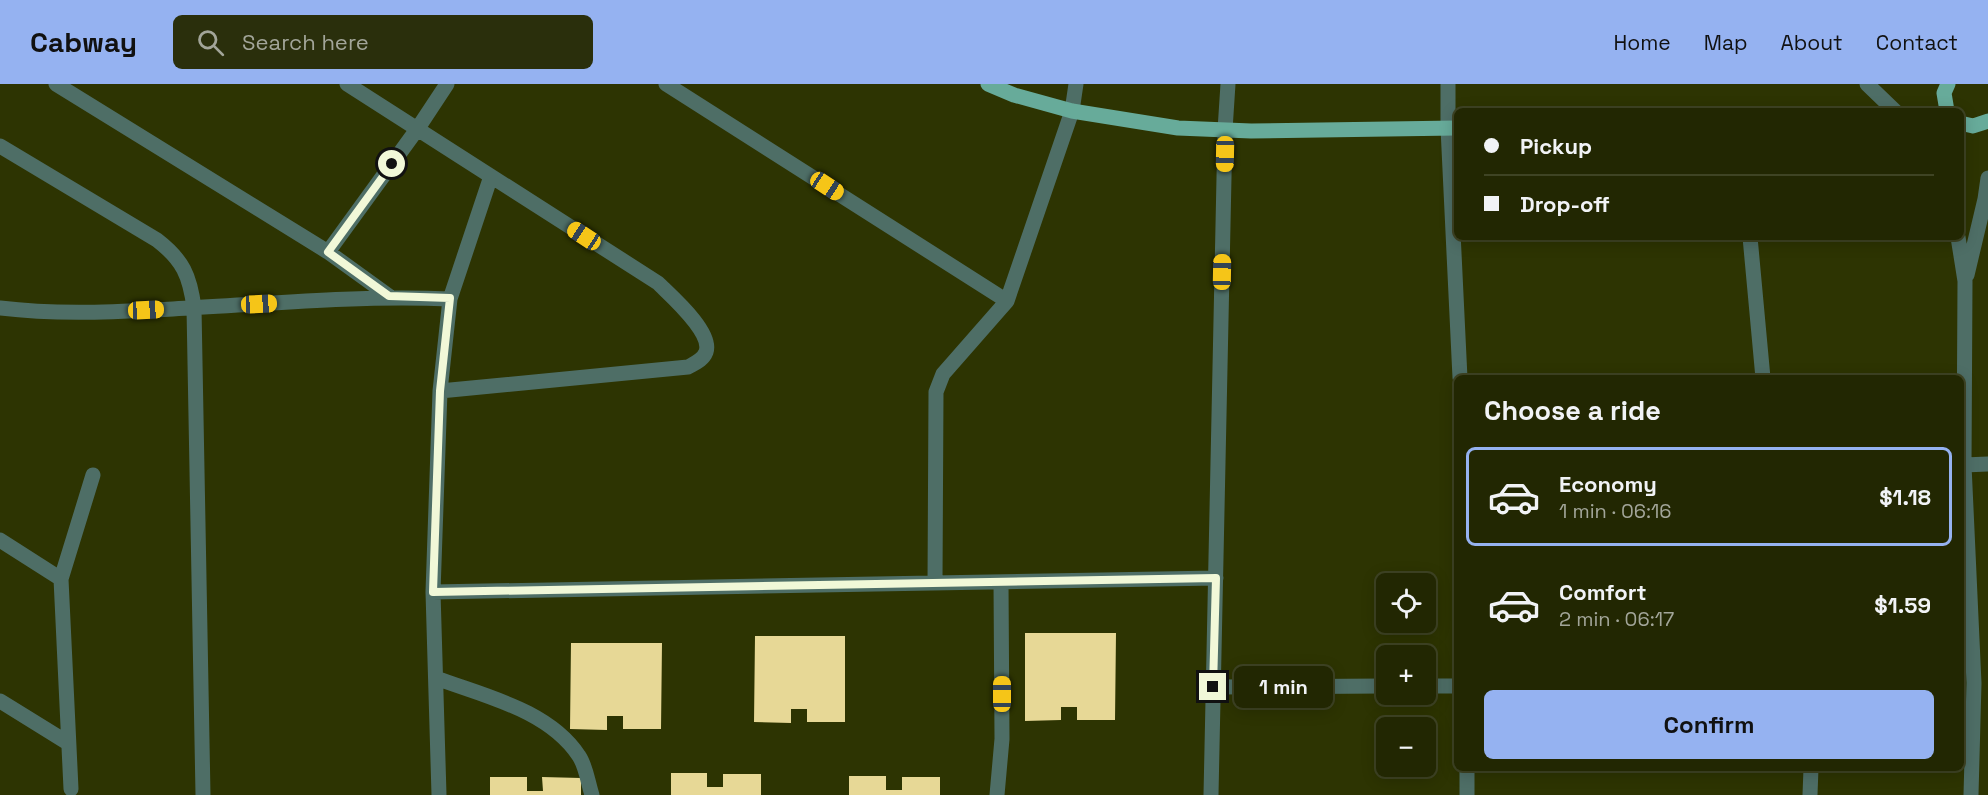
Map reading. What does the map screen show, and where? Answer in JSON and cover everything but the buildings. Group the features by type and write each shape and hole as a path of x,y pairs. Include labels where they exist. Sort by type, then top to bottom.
{"main road":[{"path":"988,84 1014,95 1072,111 1178,128 1225,130 1452,128"},
{"path":"1946,108 1944,93 1947,84"},
{"path":"1964,124 1973,126 1988,121"}],"street":[{"path":"56,84 328,252 389,296"},
{"path":"348,84 658,283 687,313 707,343 706,353 700,361 688,367 440,391"},
{"path":"328,252 447,84"},
{"path":"666,84 1007,301"},
{"path":"935,583 936,392 943,374 1007,301 1072,111 1076,84"},
{"path":"1211,795 1225,130 1228,84"},
{"path":"1448,84 1454,190"},
{"path":"1867,84 1892,108"},
{"path":"0,146 157,240 171,251 184,269 191,285 194,308 203,795"},
{"path":"439,795 433,592 440,391 450,298 491,177"},
{"path":"1965,281 1988,178"},
{"path":"1456,240 1460,375"},
{"path":"1750,240 1763,375"},
{"path":"1958,240 1965,281 1963,375"},
{"path":"0,308 42,312 194,308 389,296 450,298"},
{"path":"1971,795 1964,465 1988,464"},
{"path":"70,789 61,579 93,475"},
{"path":"0,540 61,579"},
{"path":"433,592 1216,578"},
{"path":"997,795 1002,739 1001,582"},
{"path":"436,678 547,723 580,757 592,795"},
{"path":"1213,687 1376,686"},
{"path":"1436,686 1454,686"},
{"path":"0,701 68,743"},
{"path":"1467,771 1467,795"},
{"path":"1810,795 1811,771"}],"route":[{"path":"392,164 328,252 389,296 450,298 440,391 433,592 1216,578 1213,687"}]}
